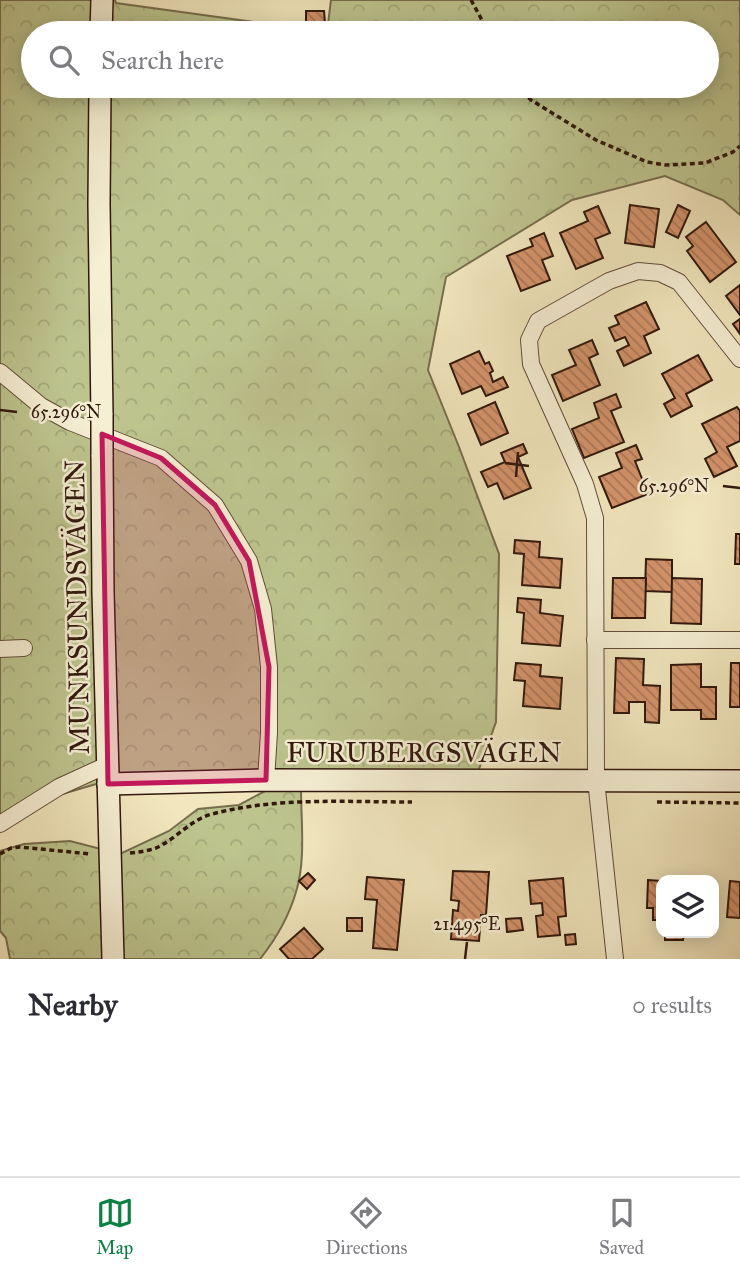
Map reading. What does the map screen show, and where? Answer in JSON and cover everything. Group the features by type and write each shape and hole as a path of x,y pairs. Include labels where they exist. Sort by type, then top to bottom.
{"street":[{"path":"101,21 102,0"},
{"name":"MUNKSUNDSVÄGEN","path":"100,98 102,454 113,959"},
{"path":"615,959 596,780 595,518 585,484 531,364 529,340 538,321 609,281 638,271 660,273 679,282 740,359"},
{"path":"0,372 41,406 70,422 161,458 215,505 249,561 263,609 269,667 266,780"},
{"path":"595,640 740,640"},
{"path":"0,649 24,648"},
{"path":"0,824 59,787 108,775"},
{"name":"FURUBERGSVÄGEN","path":"108,775 266,780 740,781"}],"path":[{"path":"471,0 482,21"},
{"path":"529,98 596,140 647,162 666,165 705,163 733,152 740,146"},
{"path":"0,854 20,847 110,854 139,852 155,849 204,816 288,803 422,802"},
{"path":"649,802 740,803"}],"highlighted area":[{"path":"102,434 161,458 215,505 249,561 269,667 266,780 108,784"}],"green space":[{"path":"0,0 115,0 116,3 247,21 21,21 21,98 719,98 719,21 328,21 331,0 740,0 740,215 723,200 665,176 572,200 446,277 428,370 499,554 496,722 475,780 120,777 35,802 0,824"},
{"path":"301,788 302,854 299,880 286,918 260,959 10,959 6,938 0,931 0,851 24,844 70,841 120,854 169,831 198,809 239,805 267,790"}],"building":[{"path":"306,11 324,11 325,21 306,21"},
{"path":"630,205 659,209 654,247 625,243"},
{"path":"678,205 690,211 678,238 666,232"},
{"path":"598,206 610,233 595,239 603,258 576,269 560,233 588,221 584,212"},
{"path":"706,222 736,262 710,282 687,251 693,246 686,237"},
{"path":"544,233 553,256 542,260 550,280 521,291 507,256 533,246 530,239"},
{"path":"740,285 740,315 726,296"},
{"path":"646,302 659,329 644,336 651,353 624,366 617,351 629,345 625,337 615,341 609,328 619,324 615,316"},
{"path":"740,319 740,334 733,324"},
{"path":"592,340 598,354 589,358 600,385 563,401 552,375 576,365 569,350"},
{"path":"479,351 485,364 489,362 493,371 490,373 493,382 503,377 508,387 486,396 481,386 462,394 450,364"},
{"path":"698,355 712,380 686,394 692,406 671,417 664,404 675,398 662,374"},
{"path":"616,394 621,407 611,411 624,442 584,458 572,429 599,418 594,403"},
{"path":"495,402 508,433 481,445 468,414"},
{"path":"737,407 740,411 740,441 727,447 737,466 714,477 705,459 717,452 702,424"},
{"path":"523,444 527,453 518,457 531,488 504,499 497,483 488,487 481,472 505,462 501,453"},
{"path":"636,445 642,459 635,461 648,494 612,508 599,477 622,468 616,453"},
{"path":"736,534 740,534 740,564 735,564"},
{"path":"515,540 540,542 539,557 562,559 560,588 522,585 524,554 514,553"},
{"path":"646,559 672,560 672,592 645,591"},
{"path":"613,578 646,578 645,618 612,618"},
{"path":"672,578 702,579 701,624 671,623"},
{"path":"518,598 541,600 540,613 563,616 560,646 522,643 524,613 517,612"},
{"path":"616,658 644,659 643,685 660,686 659,723 645,722 645,702 629,702 629,713 614,713"},
{"path":"516,663 541,665 540,676 562,678 560,709 523,706 525,681 514,680"},
{"path":"731,663 740,663 740,707 730,707"},
{"path":"701,664 701,687 716,687 716,719 701,719 701,710 671,710 671,665"},
{"path":"453,871 489,872 486,915 481,915 479,941 451,939 453,910 458,911 459,901 451,900"},
{"path":"308,873 315,880 307,889 299,881"},
{"path":"367,877 404,880 397,950 373,948 377,900 365,899"},
{"path":"563,878 566,916 558,917 560,935 538,937 536,916 543,915 542,903 531,904 529,881"},
{"path":"648,880 656,881 656,920 653,920 653,908 647,908"},
{"path":"730,881 740,882 740,918 727,917"},
{"path":"347,918 362,918 362,931 347,931"},
{"path":"521,918 523,930 507,932 506,919"},
{"path":"304,928 323,949 312,959 289,959 280,949"},
{"path":"575,934 576,944 566,945 565,935"},
{"path":"665,938 683,938 683,940"}]}
